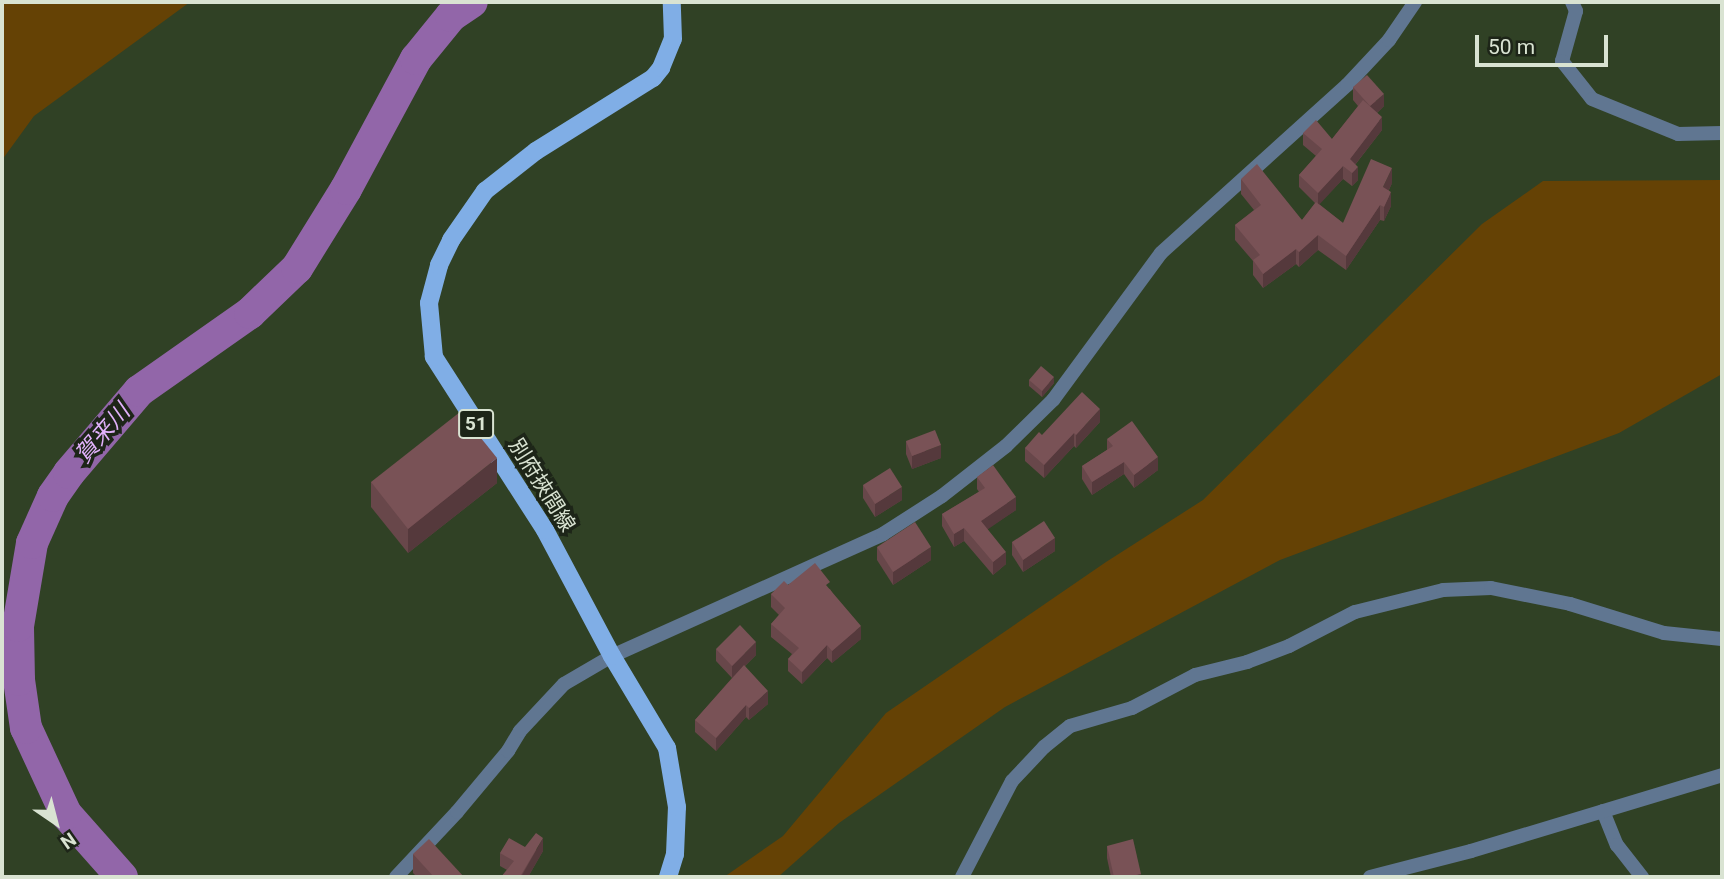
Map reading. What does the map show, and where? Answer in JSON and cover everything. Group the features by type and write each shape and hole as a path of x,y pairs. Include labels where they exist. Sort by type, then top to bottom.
{"main road":[{"name":"別府挾間線","path":"668,877 675,854 676,828 672,766 667,748 612,656 545,530 434,357 429,303 439,265 451,240 485,191 536,150 653,78 670,51 673,39 672,2"}],"street":[{"path":"396,877 457,812 508,751 520,730 564,684 612,656 883,534 942,496 1006,446 1053,400 1161,253 1347,85 1388,40 1415,2"},
{"path":"1572,2 1576,11 1562,61 1592,99 1678,134 1722,133"},
{"path":"962,877 1012,781 1044,747 1070,726 1132,708 1195,675 1247,662 1289,646 1355,611 1443,590 1491,588 1570,604 1664,633 1722,639"},
{"path":"1370,877 1406,873 1722,775"},
{"path":"1603,811 1618,845 1642,877"}],"shaded area":[{"path":"2,2 190,2 34,116 2,160"},
{"path":"1722,180 1722,374 1619,433 1280,560 1005,707 839,823 778,877 724,877 783,836 886,713 1106,562 1203,500 1482,224 1543,181"}],"building":[{"path":"1367,75 1384,94 1370,106 1353,87"},
{"path":"1363,100 1382,117 1350,159 1358,167 1352,173 1343,166 1318,193 1299,175 1322,149 1303,133 1316,120 1332,139"},
{"path":"1371,159 1392,168 1383,187 1391,192 1384,207 1380,205 1346,256 1318,235 1299,252 1296,249 1263,274 1253,260 1260,255 1235,225 1261,205 1241,179 1257,164 1302,220 1316,202 1343,223"},
{"path":"1041,366 1054,377 1042,391 1029,380"},
{"path":"1082,392 1100,409 1044,465 1025,448 1039,432 1042,435"},
{"path":"460,412 497,458 408,529 371,482"},
{"path":"1132,421 1158,457 1134,475 1124,462 1092,482 1082,466 1113,446 1107,439"},
{"path":"935,430 941,445 912,456 906,441"},
{"path":"993,465 1016,497 981,521 1006,552 993,562 964,528 954,534 942,514 985,488 977,477"},
{"path":"890,468 902,487 875,504 863,485"},
{"path":"1044,521 1055,538 1023,560 1012,542"},
{"path":"915,522 931,547 893,572 877,547"},
{"path":"815,563 830,582 826,585 861,626 832,651 827,645 802,672 788,659 799,648 771,624 785,608 771,594 784,581 788,585"},
{"path":"740,625 756,642 732,666 716,649"},
{"path":"744,665 768,691 749,708 746,705 716,738 695,720"},
{"path":"536,833 543,838 521,875 524,877 501,877 514,861 500,853 509,838 525,847"},
{"path":"429,839 464,877 434,877 413,854"},
{"path":"1133,839 1141,874 1114,877 1107,846"}],"waterway":[{"name":"賀来川","path":"122,877 66,814 26,728 19,680 18,626 32,543 53,496 69,473 139,391 250,313 297,268 346,189 416,59 451,16 472,2"}]}
